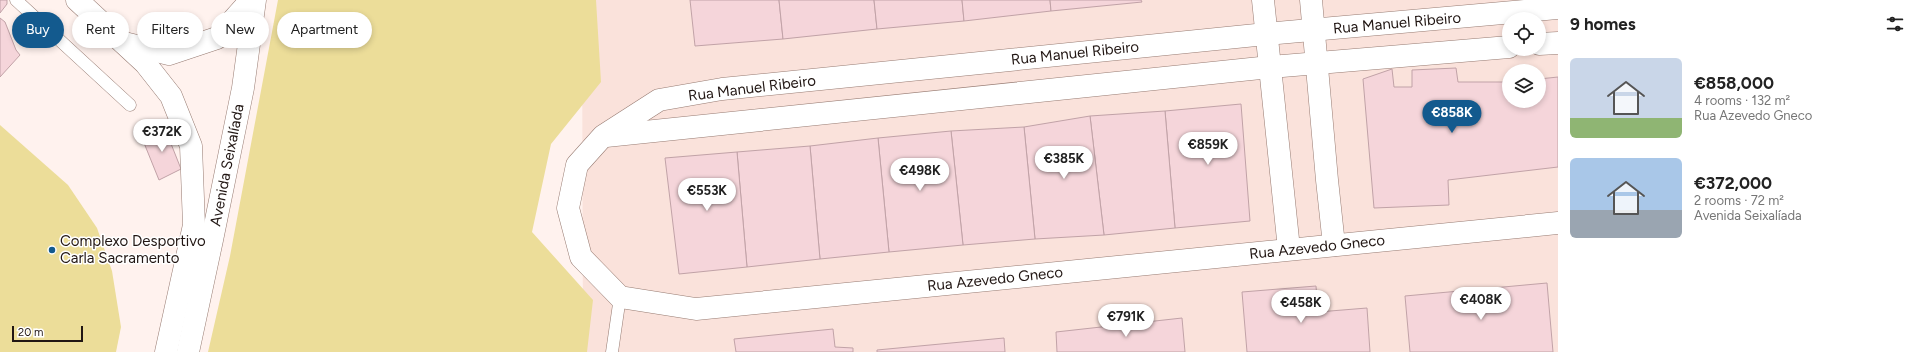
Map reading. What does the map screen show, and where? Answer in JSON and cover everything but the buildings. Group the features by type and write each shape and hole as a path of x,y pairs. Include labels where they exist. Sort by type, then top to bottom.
{"street":[{"name":"Avenida Seixalíada","path":"77,0 90,12"},
{"path":"129,44 169,54 217,38 251,0"},
{"name":"Avenida Seixalíada","path":"188,352 243,88 255,0"},
{"path":"1263,0 1289,249"},
{"path":"1311,0 1334,245"},
{"name":"Rua Manuel Ribeiro","path":"603,136 659,100 722,90 1266,34 1558,8"},
{"path":"1546,44 1558,43"},
{"name":"Avenida Seixalíada","path":"129,48 145,63 171,96 192,146 194,225 166,352"},
{"path":"620,297 581,257 568,208 577,165 603,136 1270,67 1502,48"},
{"name":"Rua Azevedo Gneco","path":"620,297 696,309 1289,249 1558,224"}],"lane":[{"path":"16,0 130,105"},
{"path":"612,352 620,297"}],"shaded area":[{"path":"278,0 596,0 601,82 551,144 532,232 593,300 587,352 208,352 230,256"},
{"path":"582,0 1558,0 1558,352 583,352"},
{"name":"Complexo Desportivo Carla Sacramento","path":"0,125 68,185 97,228 112,271 121,327 116,352 0,352"}],"place":[{"name":"Complexo Desportivo Carla Sacramento","path":"52,250"}]}
